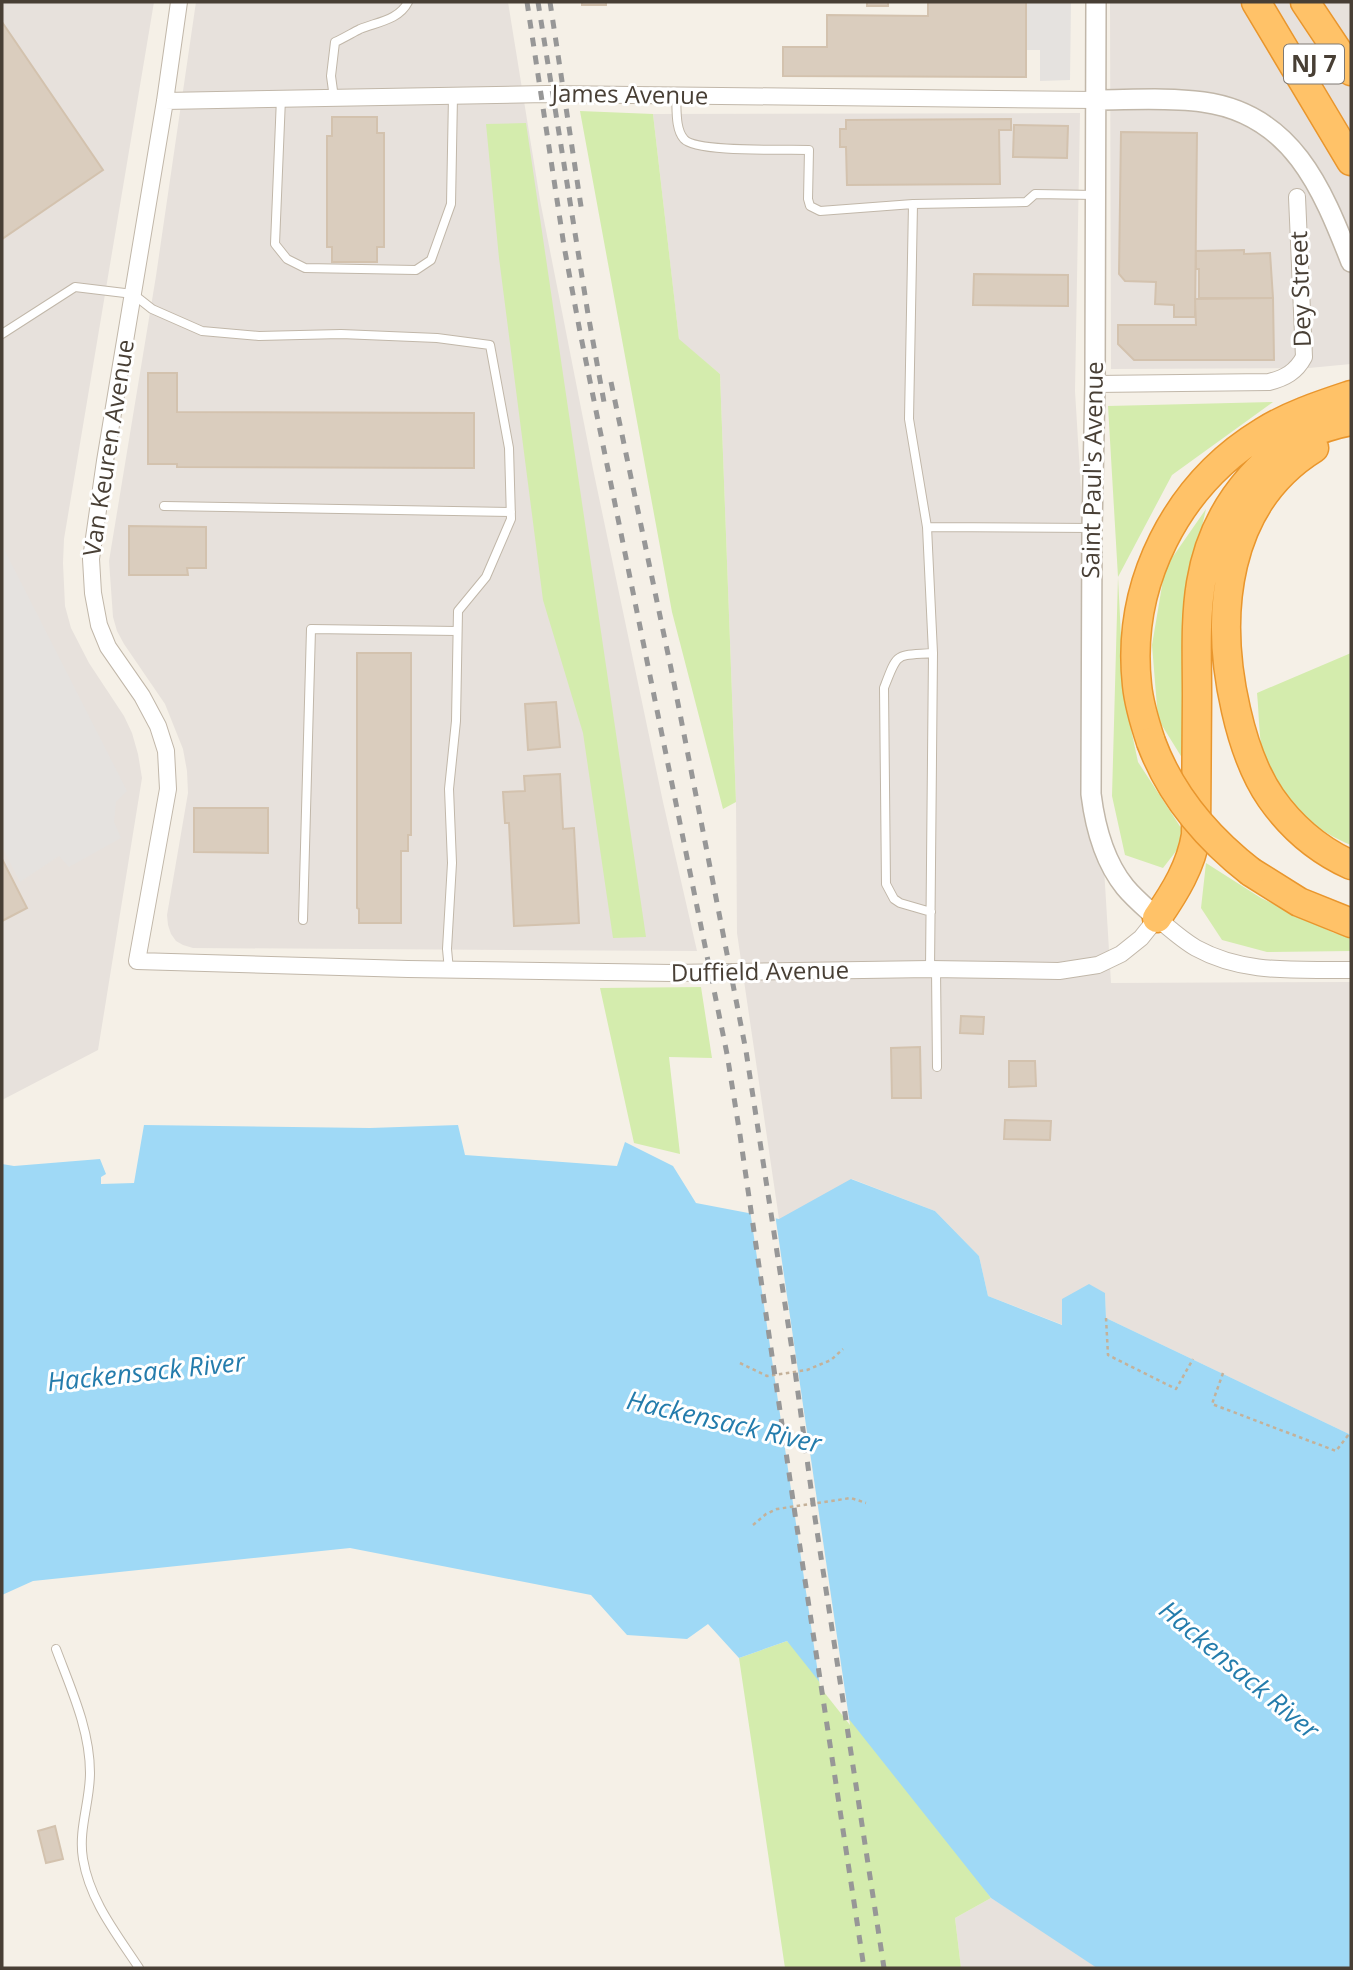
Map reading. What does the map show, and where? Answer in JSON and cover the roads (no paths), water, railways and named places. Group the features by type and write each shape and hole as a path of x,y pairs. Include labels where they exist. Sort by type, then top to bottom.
{"highway":[{"path":"1256,2 1351,161"},
{"name":"NJ 7","path":"1277,2 1351,126"},
{"path":"1305,2 1351,70"},
{"path":"1316,2 1351,70"},
{"path":"1349,405 1287,418 1238,448 1197,488 1167,531 1149,573 1137,629 1136,658 1137,686 1151,742 1168,781 1193,817 1222,848 1251,872 1298,902 1351,923"},
{"path":"1349,405 1277,480 1245,527 1233,562 1227,598 1226,627 1227,657 1234,701 1245,744 1259,778 1279,809 1298,831 1322,850 1351,865"},
{"path":"1157,918 1185,873 1196,835 1198,611 1203,572 1215,533 1241,489 1269,459 1291,443 1332,424 1349,405"}],"street":[{"name":"Van Keuren Avenue","path":"137,961 168,789 168,763 163,739 151,712 108,647 99,625 95,612 91,559 179,2"},
{"name":"Saint Paul's Avenue","path":"1096,2 1090,779 1093,809 1104,850 1115,873 1132,895 1157,918"},
{"name":"James Avenue","path":"165,102 547,94 1095,100"},
{"path":"1095,100 1199,101 1236,110 1261,122 1292,150 1318,185 1351,262"},
{"name":"Dey Street","path":"1095,384 1269,382 1289,375 1300,365 1304,357 1297,197"},
{"path":"1157,918 1194,947 1248,967 1351,970"},
{"name":"Duffield Avenue","path":"137,961 672,973 933,969 1059,971 1087,968 1110,961 1132,947 1157,918"}],"lane":[{"path":"334,97 331,76 335,42 361,29 383,23 405,8 408,2"},
{"path":"281,98 275,244 287,259 305,268 416,270 431,260 451,204 453,96"},
{"path":"676,96 682,137 691,145 809,150 808,199 810,206 820,211 913,204 1026,202 1035,194 1095,195"},
{"path":"913,204 909,419 927,527 933,653 931,912 937,1067"},
{"path":"2,334 75,287 133,294 152,309 202,331 259,336 341,334 437,338 490,345 509,448 511,519 486,577 458,611 456,720 449,789 452,863 447,949 449,970"},
{"path":"164,506 511,512"},
{"path":"927,527 1092,528"},
{"path":"303,920 311,629 457,631"},
{"path":"931,912 900,903 894,899 886,884 884,688 894,662 900,656 933,653"},
{"path":"56,1649 78,1708 88,1750 90,1774 81,1842 85,1869 102,1913 139,1968"}],"water":[{"name":"Hackensack River","path":"144,1125 370,1128 458,1125 465,1155 617,1166 625,1142 673,1166 696,1203 779,1219 851,1179 935,1211 979,1256 988,1296 1062,1325 1062,1299 1089,1284 1105,1293 1106,1318 1351,1435 1351,1968 1097,1968 991,1898 787,1641 739,1658 708,1624 687,1639 627,1635 591,1595 350,1548 33,1581 2,1595 2,1164 14,1166 100,1159 106,1174 101,1177 101,1184 134,1183"}],"railway":[{"path":"527,2 564,246 580,332 727,1054 864,1968"},
{"path":"538,2 604,402"},
{"path":"550,2 582,213"},
{"path":"611,382 673,678 746,1051 884,1968"}]}
